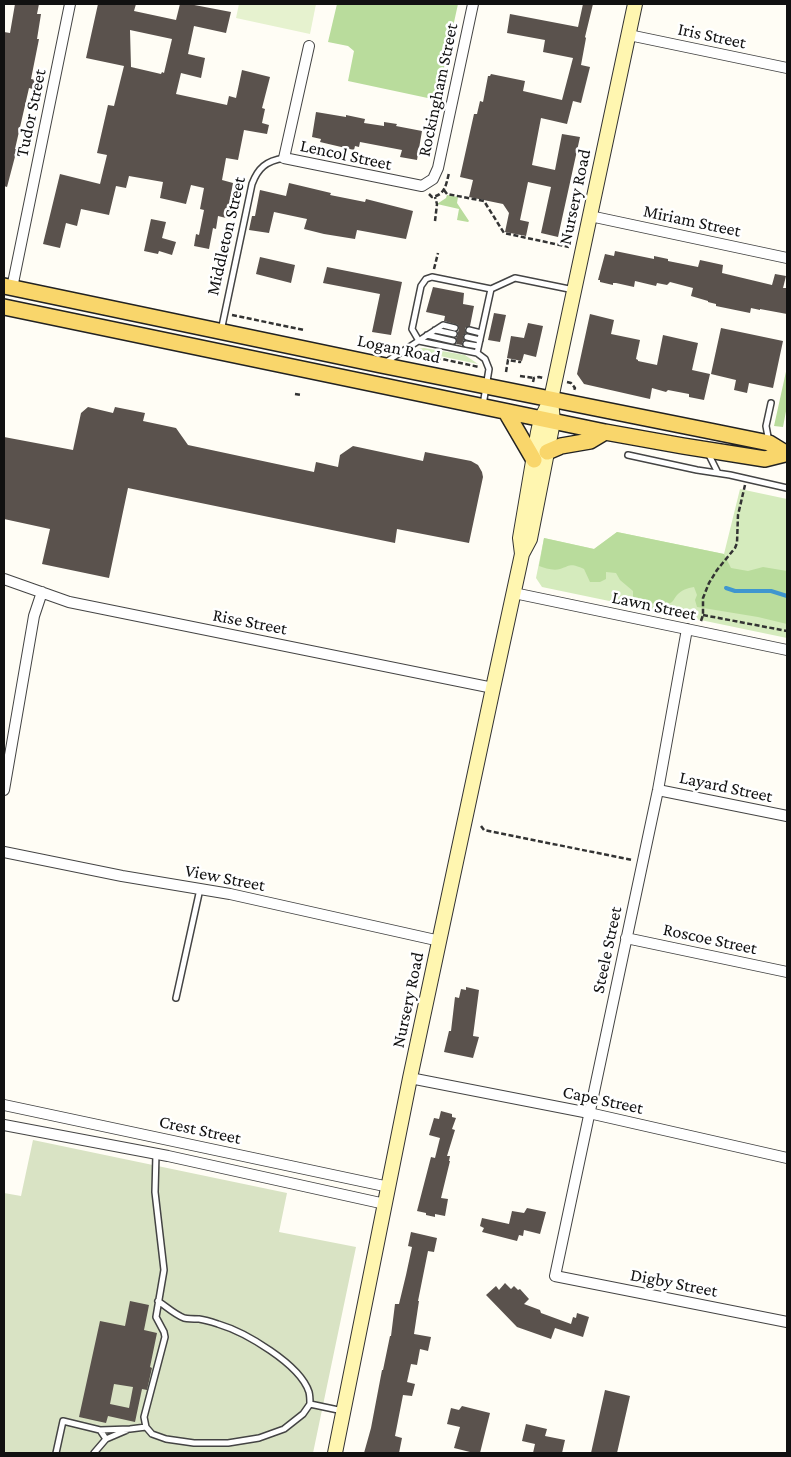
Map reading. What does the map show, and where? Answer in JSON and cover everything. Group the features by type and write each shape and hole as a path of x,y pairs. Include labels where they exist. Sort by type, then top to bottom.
{"main road":[{"name":"Nursery Road","path":"522,554 520,538 534,460 547,420 635,4"},
{"name":"Logan Road","path":"8,287 381,365 769,443 786,454"},
{"name":"Logan Road","path":"4,307 605,432 765,459 786,454"},
{"path":"506,412 534,460"},
{"name":"Nursery Road","path":"334,1453 492,688 522,554 530,539 547,452 547,420"},
{"path":"547,452 561,446 590,441 605,432"}],"street":[{"name":"Tudor Street","path":"8,287 70,4"},
{"name":"Rockingham Street","path":"430,182 438,168 473,4"},
{"name":"Iris Street","path":"629,35 787,68"},
{"path":"284,158 309,46"},
{"name":"Lencol Street","path":"284,158 413,186 422,186 430,182"},
{"name":"Miriam Street","path":"590,216 787,258"},
{"name":"Rise Street","path":"4,579 69,602 492,688"},
{"path":"4,790 34,616 42,592"},
{"name":"Lawn Street","path":"514,593 787,650"},
{"name":"Steele Street","path":"555,1276 658,790 687,630"},
{"name":"Layard Street","path":"658,790 787,816"},
{"name":"View Street","path":"4,852 122,876 230,894 440,941"},
{"name":"Roscoe Street","path":"626,938 787,972"},
{"name":"Cape Street","path":"410,1078 589,1113 787,1158"},
{"name":"Crest Street","path":"4,1105 389,1187"},
{"name":"Crest Street","path":"4,1125 156,1154 385,1204"},
{"name":"Digby Street","path":"555,1276 787,1322"}],"lane":[{"name":"Middleton Street","path":"221,332 256,172 277,159 284,158"},
{"path":"482,407 489,369 488,364 481,356 477,353 419,341 412,329 421,286 426,279 432,277 491,290 515,278 574,290"},
{"path":"477,353 491,290"},
{"path":"381,365 443,325 456,328"},
{"path":"435,330 454,334"},
{"path":"469,330 481,333"},
{"path":"427,335 453,341"},
{"path":"467,337 480,340"},
{"path":"466,344 478,346"},
{"path":"769,443 766,426 771,403"},
{"path":"707,450 718,473"},
{"path":"628,455 787,488"},
{"path":"176,998 200,889"},
{"path":"156,1154 155,1192 164,1270 158,1301 156,1317 165,1337 144,1417 146,1427 152,1434 166,1439 194,1443 228,1443 259,1438 284,1429 303,1414 310,1404 308,1391 302,1380 289,1365 250,1337 219,1324 202,1319 186,1318 173,1313 158,1301"},
{"path":"310,1404 343,1412"},
{"path":"56,1453 63,1421 100,1430 146,1427"},
{"path":"94,1453 106,1439 130,1429"},
{"path":"100,1430 106,1439"}],"path":[{"path":"444,190 447,194 484,202 504,233 569,247"},
{"path":"435,197 437,204 435,221"},
{"path":"434,269 438,253"},
{"path":"228,314 304,330"},
{"path":"403,351 479,367"},
{"path":"506,372 508,360 520,361"},
{"path":"520,376 543,378"},
{"path":"533,383 534,378"},
{"path":"567,382 571,383 575,388 574,391"},
{"path":"295,394 301,395"},
{"path":"698,632 703,615 703,598 708,583 737,543 738,514 746,478"},
{"path":"703,615 787,631"},
{"path":"481,826 484,830 642,862"}],"green space":[{"path":"239,4 316,4 310,34 236,18"},
{"path":"337,4 458,4 437,100 348,81 354,51 348,46 328,42"},
{"path":"447,195 458,197 457,203 468,222 457,220 459,209 437,204 446,198"},
{"path":"424,348 465,355 478,364 416,351 417,349"},
{"path":"787,367 787,406 783,427 774,426"},
{"path":"740,489 787,499 787,638 542,587 536,578 544,538 594,549 617,532 724,554"},
{"path":"617,532 724,554 731,568 748,571 763,567 787,571 787,624 697,607 695,600 697,595 694,587 681,592 668,604 659,604 633,598 633,591 620,580 616,573 606,572 606,579 600,582 590,582 584,569 576,566 571,565 555,570 539,566 544,538 594,549"},
{"path":"33,1140 287,1193 279,1232 356,1247 313,1453 4,1453 4,1193 21,1196"}],"building":[{"path":"15,4 39,4 37,14 41,14 37,39 39,39 31,79 36,80 33,89 29,88 15,149 17,149 7,187 4,186 4,32 10,33"},
{"path":"98,4 136,4 134,11 176,20 180,4 231,12 226,33 194,26 188,54 205,58 201,78 181,73 176,94 227,105 229,96 236,98 242,70 270,77 262,108 265,109 262,123 269,125 267,134 244,130 238,160 226,158 222,180 233,183 230,199 234,200 230,219 218,216 216,229 213,228 209,249 194,246 196,234 199,235 204,210 200,209 204,188 191,185 186,204 160,198 163,182 129,176 126,188 116,186 109,215 81,209 77,226 66,223 60,248 43,244 60,174 100,184 107,155 97,153 108,105 114,106 124,66 86,58","holes":["130,30 172,39 164,73 162,72 161,74 131,67"]},
{"path":"583,4 593,4 581,65 590,67 581,103 573,101 567,124 541,118 532,165 555,170 562,134 580,137 558,237 541,233 551,187 528,182 520,220 529,222 526,236 505,232 509,213 503,204 469,197 473,180 460,177 474,114 477,114 480,101 483,102 488,76 491,74 525,81 523,91 562,100 573,58 543,52 545,40 507,33 510,14 578,27"},
{"path":"316,112 346,117 346,115 365,119 364,123 384,126 384,122 397,124 396,126 422,131 417,160 400,157 402,150 360,142 359,147 355,146 354,150 320,142 321,139 312,137"},
{"path":"289,183 331,193 330,195 365,202 366,199 413,211 406,239 357,230 355,239 324,234 304,229 307,219 274,212 269,233 249,230 252,216 255,216 260,190 286,196"},
{"path":"151,219 166,222 162,238 176,242 172,255 159,251 158,254 144,251"},
{"path":"615,251 654,259 654,256 698,267 700,260 723,265 722,273 772,285 775,274 786,276 783,288 787,288 787,314 751,308 750,313 716,306 716,304 691,296 693,288 670,282 667,285 657,283 656,286 635,281 634,287 600,282 598,280 605,254 614,256"},
{"path":"260,257 295,265 291,283 256,274"},
{"path":"327,267 402,282 391,335 372,332 380,294 323,283"},
{"path":"433,287 464,293 463,304 474,306 470,326 465,328 466,333 463,336 462,345 456,344 458,325 444,321 445,316 426,312"},
{"path":"494,313 506,315 500,342 488,340"},
{"path":"590,314 614,320 611,334 640,340 636,359 638,361 657,365 663,335 698,343 692,370 710,374 704,400 689,397 689,394 668,390 666,392 652,388 650,399 584,384 577,374"},
{"path":"528,323 543,326 536,357 524,354 522,361 507,358 511,336 524,338"},
{"path":"721,328 783,341 773,388 749,383 747,393 734,390 736,380 711,374"},
{"path":"88,407 113,413 115,407 145,413 143,421 176,428 188,445 314,472 316,462 338,467 340,455 353,446 423,461 425,452 471,461 478,465 483,477 469,543 397,529 395,543 128,488 109,578 42,564 50,529 4,519 4,437 73,450 81,413"},
{"path":"466,987 479,990 473,1036 479,1037 473,1058 444,1052 449,1031 451,1031 455,997 459,998 461,989 466,990"},
{"path":"441,1111 452,1114 452,1117 456,1118 452,1129 455,1130 447,1156 450,1156 450,1161 441,1198 448,1199 445,1216 435,1214 435,1217 417,1211 431,1157 435,1158 440,1138 429,1135 434,1118 439,1119"},
{"path":"527,1208 546,1212 540,1234 524,1230 523,1236 519,1235 517,1241 482,1232 484,1228 480,1226 482,1218 509,1224 512,1211 524,1213"},
{"path":"411,1232 437,1238 434,1252 428,1251 418,1301 414,1334 431,1337 428,1351 420,1349 417,1365 411,1364 407,1382 415,1384 412,1396 403,1395 395,1436 402,1438 399,1453 364,1453 391,1336 395,1304 399,1304 412,1247 408,1246"},
{"path":"505,1283 511,1289 514,1286 518,1290 520,1289 529,1299 524,1304 540,1310 541,1313 571,1324 573,1317 576,1318 577,1313 589,1317 583,1337 555,1328 551,1339 517,1327 486,1295 496,1286 499,1290"},
{"path":"130,1301 149,1305 144,1330 157,1333 147,1390 142,1389 135,1422 108,1416 106,1423 79,1417 100,1321 125,1326","holes":["114,1384 133,1387 129,1408 110,1404"]},
{"path":"605,1390 630,1396 617,1453 591,1453"},
{"path":"462,1406 490,1413 480,1453 454,1448 460,1427 447,1424 451,1408 459,1410"},
{"path":"526,1424 547,1429 545,1436 565,1440 562,1453 533,1453 535,1444 522,1441"}],"waterway":[{"path":"726,588 735,591 771,591 787,596"}]}
